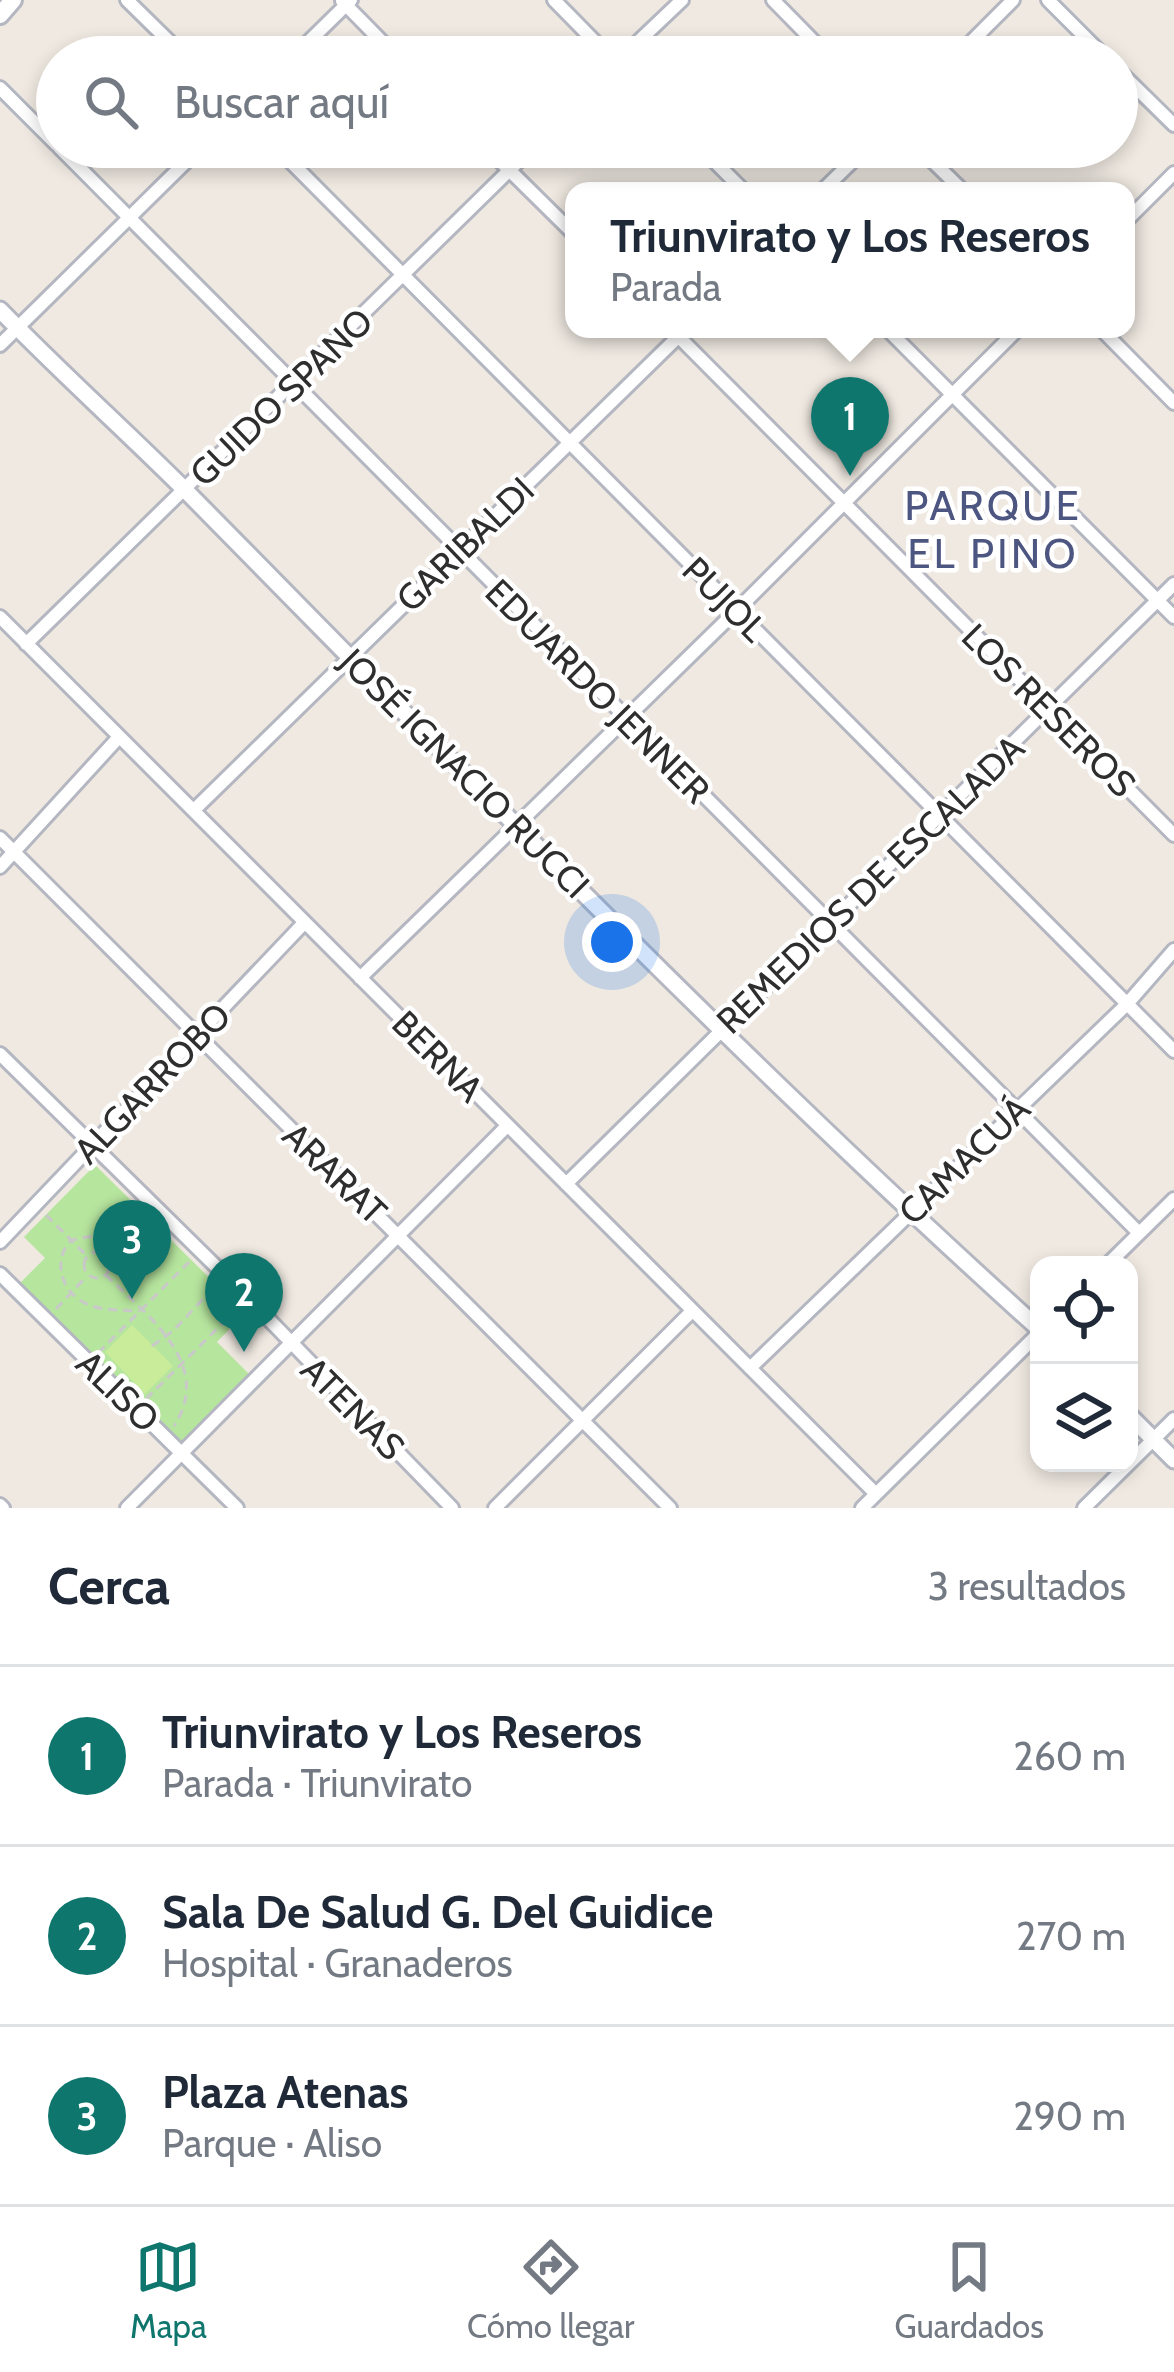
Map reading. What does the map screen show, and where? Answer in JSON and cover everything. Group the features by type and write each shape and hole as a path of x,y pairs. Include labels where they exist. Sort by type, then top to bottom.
{"main road":[{"path":"0,15 13,0"}],"street":[{"path":"127,0 164,36"},
{"path":"554,0 589,36"},
{"path":"644,36 682,0"},
{"path":"773,0 808,36"},
{"path":"977,36 1012,0"},
{"path":"1048,0 1085,36"},
{"path":"313,36 346,2 378,36"},
{"name":"EDUARDO JENNER","path":"0,88 36,124"},
{"path":"1138,89 1174,125"},
{"name":"EDUARDO JENNER","path":"80,168 1139,1233"},
{"path":"0,345 181,168"},
{"name":"PUJOL","path":"297,168 1174,1051"},
{"path":"506,168 565,225"},
{"name":"GUIDO SPANO","path":"26,644 512,168"},
{"path":"1135,212 1174,173"},
{"name":"JOSÉ IGNACIO RUCCI","path":"0,310 721,1029 1030,1323"},
{"name":"GARIBALDI","path":"194,810 672,338"},
{"name":"LOS RESEROS","path":"684,338 1174,835"},
{"path":"896,338 1174,617"},
{"path":"360,978 1009,338"},
{"path":"1110,338 1174,403"},
{"name":"REMEDIOS DE ESCALADA","path":"566,1184 1174,584"},
{"name":"BERNA","path":"0,617 876,1494"},
{"path":"0,866 119,737"},
{"name":"ARARAT","path":"0,838 670,1508"},
{"name":"ALGARROBO","path":"0,1242 304,922"},
{"name":"CAMACUÁ","path":"750,1368 1127,1004 1174,950"},
{"name":"ATENAS","path":"0,1054 452,1508"},
{"path":"128,1508 507,1126"},
{"path":"1116,1256 1174,1199"},
{"name":"ALISO","path":"0,1274 237,1508"},
{"path":"495,1508 692,1311"},
{"path":"862,1508 1030,1340"},
{"path":"1084,1508 1174,1419"},
{"path":"1138,1424 1174,1460"}],"path":[{"path":"35,1205 87,1256"},
{"path":"107,1256 155,1206"},
{"path":"120,1243 98,1235 70,1240 62,1251 60,1269 72,1292 88,1304 141,1311"},
{"path":"88,1363 200,1251"},
{"path":"87,1256 99,1252 110,1265 100,1279 88,1275"},
{"path":"87,1256 88,1275"},
{"path":"50,1315 88,1275"},
{"path":"106,1275 168,1335 182,1364 187,1395 178,1420 165,1436"},
{"path":"152,1346 225,1275"},
{"path":"136,1408 248,1298"}],"green space":[{"path":"95,1165 245,1313 217,1342 249,1374 180,1443 19,1284 45,1258 24,1237"},
{"path":"132,1325 173,1366 145,1394 105,1352"}],"place":[{"name":"Triunvirato y Los Reseros","path":"850,476"},
{"name":"Plaza Atenas","path":"132,1299"},
{"name":"Sala De Salud G. Del Guidice","path":"244,1352"}],"district":[{"name":"PARQUE EL PINO","path":"993,529"}]}
